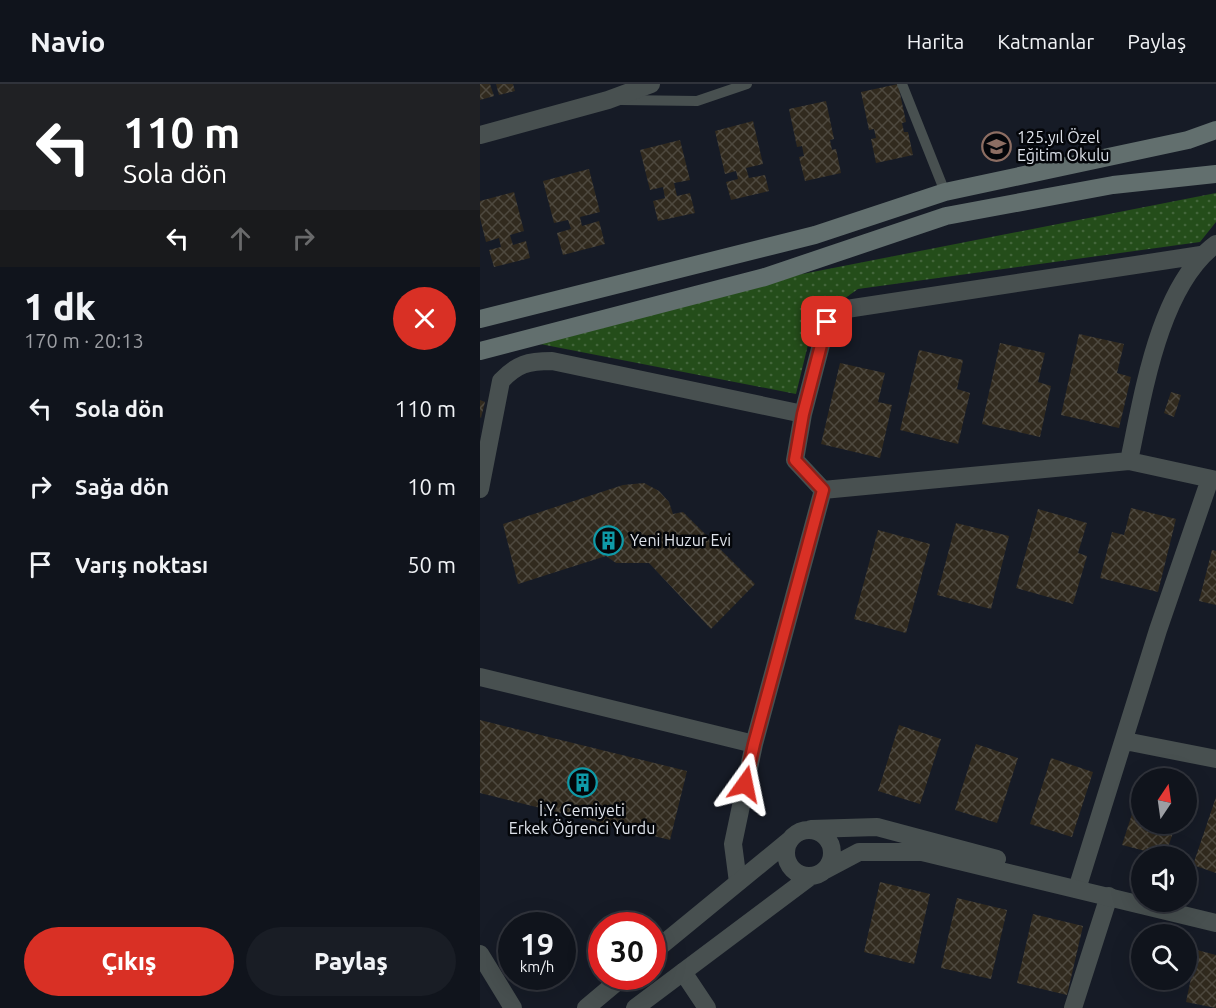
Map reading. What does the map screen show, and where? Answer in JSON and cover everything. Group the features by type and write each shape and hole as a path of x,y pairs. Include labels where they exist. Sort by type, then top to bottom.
{"main road":[{"path":"480,319 815,235 945,192 1188,140 1216,130"},
{"path":"480,351 765,277 946,216 1113,185 1216,174"}],"street":[{"path":"480,135 608,100 651,84"},
{"path":"1129,461 1142,401 1169,304 1201,255 1216,244"},
{"path":"823,490 795,460 803,414 827,322 840,310 1201,255"},
{"path":"480,489 501,381 513,368 529,361 552,361 803,414"},
{"path":"823,490 1129,461 1213,480 1158,630 1077,889"},
{"path":"738,882 733,843 754,744 823,490"},
{"path":"480,678 754,744"},
{"path":"1125,741 1216,759"},
{"path":"666,941 803,830 877,827 988,856 1048,882"},
{"path":"791,838 787,845 787,861 797,872 818,873 833,857 830,842 819,831 811,830"},
{"path":"635,1008 818,873 859,852 922,852 1216,923"},
{"path":"1073,1008 1109,896"},
{"path":"480,954 513,1008"},
{"path":"683,972 707,1008"},
{"path":"586,1008 607,990"}],"lane":[{"path":"608,100 697,101 747,84"},
{"path":"902,84 945,192"}],"green space":[{"path":"1216,193 1216,222 1200,242 858,289 814,320 796,394 535,343 782,278"}],"building":[{"path":"480,84 490,84 494,96 480,100"},
{"path":"496,84 513,84 515,91 499,95"},
{"path":"898,84 906,122 902,123 904,132 908,132 913,155 876,163 871,139 876,138 874,129 869,130 861,92"},
{"path":"826,101 834,139 830,140 832,150 836,149 841,173 805,181 799,157 804,156 802,146 797,147 789,109"},
{"path":"753,121 763,164 746,168 749,178 765,175 769,191 731,200 726,182 738,179 736,171 725,174 715,131"},
{"path":"680,140 690,180 674,183 677,196 690,193 695,213 658,221 653,201 665,198 663,187 650,190 640,150"},
{"path":"589,169 600,212 580,217 582,226 599,221 605,244 563,255 557,233 571,229 568,220 554,223 543,181"},
{"path":"514,192 524,231 510,235 513,245 526,241 530,258 494,267 489,250 501,247 499,238 486,242 480,218 480,201"},
{"path":"1079,334 1124,344 1117,373 1131,377 1119,428 1061,415"},
{"path":"1000,343 1045,353 1038,382 1051,386 1040,437 982,424"},
{"path":"919,350 963,360 957,389 970,393 958,444 900,430"},
{"path":"840,363 885,373 878,402 892,405 880,458 821,444"},
{"path":"1171,392 1181,395 1174,417 1164,413"},
{"path":"480,400 485,402 481,418 480,417"},
{"name":"Yeni Huzur Evi","path":"644,483 659,491 669,502 673,514 683,512 755,584 711,629 649,563 616,563 606,556 518,584 503,524 623,485"},
{"path":"1131,508 1176,519 1158,592 1100,578 1112,532 1124,535"},
{"path":"1038,509 1087,523 1078,553 1087,556 1073,604 1016,588"},
{"path":"956,523 1009,536 991,609 937,595"},
{"path":"878,530 930,544 906,633 854,619"},
{"path":"1212,550 1216,551 1216,605 1199,601"},
{"name":"İ.Y. Cemiyeti Erkek Öğrenci Yurdu","path":"480,720 687,771 670,840 480,793"},
{"path":"899,725 941,739 920,804 878,791"},
{"path":"976,744 1018,758 997,823 955,810"},
{"path":"1051,758 1093,772 1072,837 1030,824"},
{"path":"1216,797 1216,873 1197,866 1197,853"},
{"path":"1131,817 1131,834 1173,834 1168,846 1131,847 1122,845"},
{"path":"880,882 930,894 914,964 864,952"},
{"path":"957,898 1007,910 991,979 941,968"},
{"path":"1033,914 1083,926 1067,995 1017,983"},
{"path":"1197,950 1216,955 1216,1008 1186,1002 1189,990 1197,990"}],"place":[{"name":"125.yıl Özel Eğitim Okulu","path":"996,146"},
{"name":"Yeni Huzur Evi","path":"609,540"},
{"name":"İ.Y. Cemiyeti Erkek Öğrenci Yurdu","path":"582,782"}],"route":[{"path":"745,784 823,490 795,460 803,414 827,322"}]}
